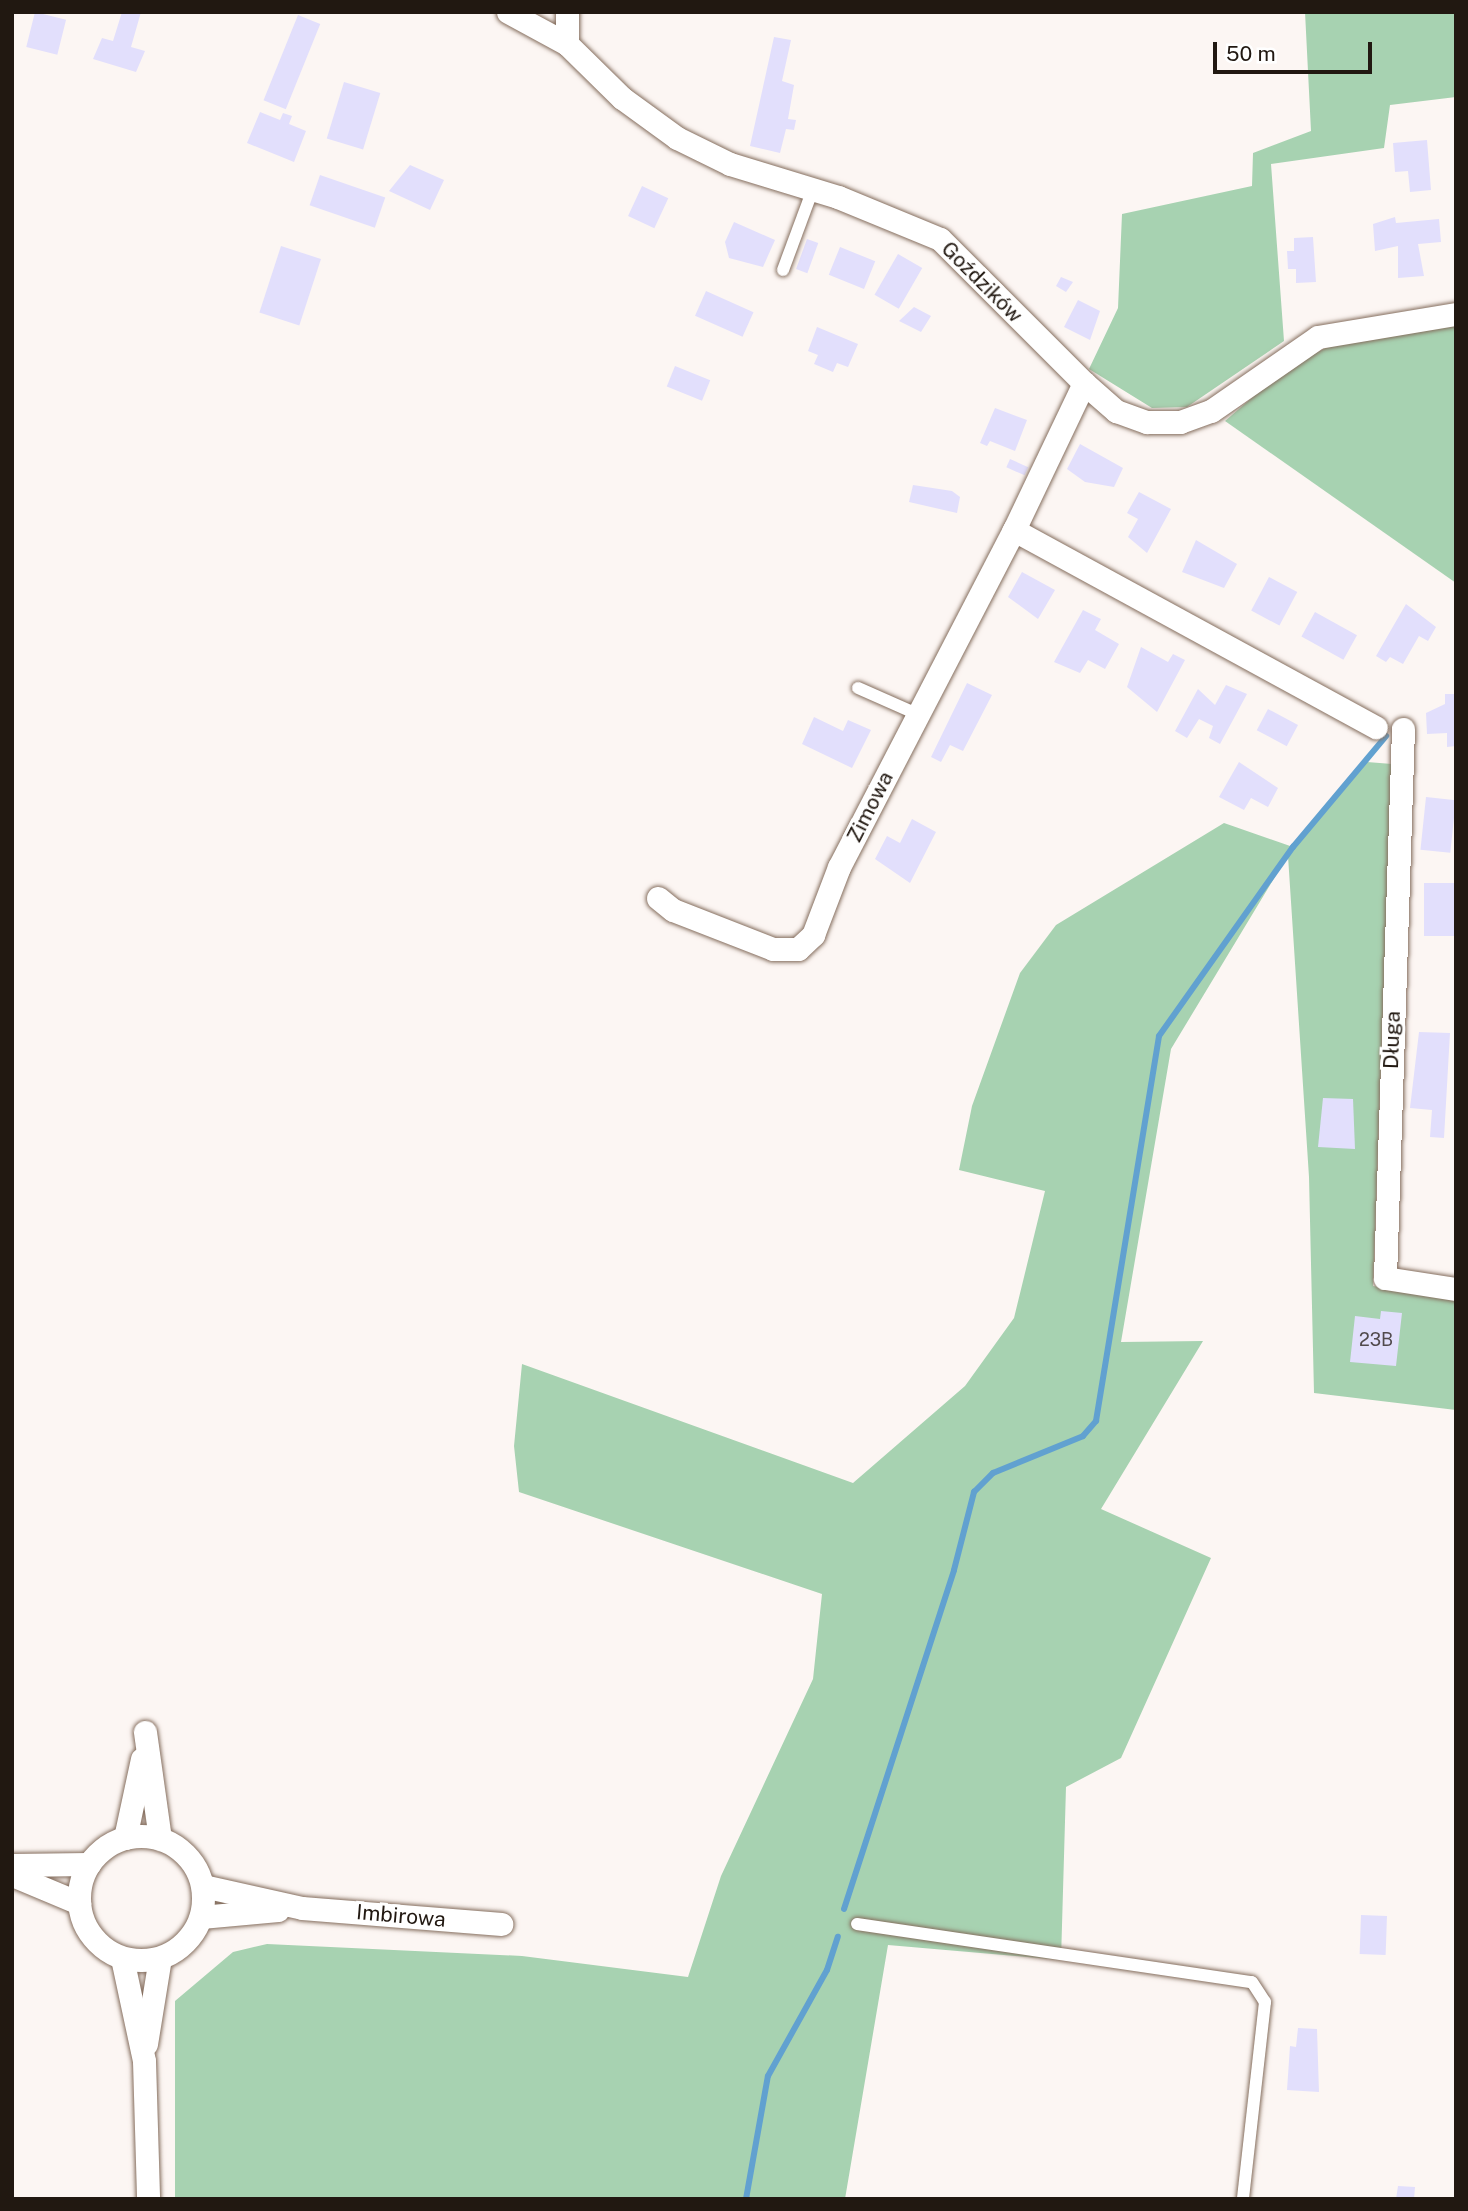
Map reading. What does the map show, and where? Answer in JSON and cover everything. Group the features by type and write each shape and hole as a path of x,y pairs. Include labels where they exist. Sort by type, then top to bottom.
{"street":[{"name":"Goździków","path":"508,12 567,44 622,98 677,138 730,164 813,189 940,239 1084,383 1116,411 1147,422 1180,422 1211,411 1318,337 1456,314"},
{"path":"567,12 567,44"},
{"name":"Zimowa","path":"658,898 673,910 773,949 798,948 813,935 839,867 1014,530 1084,383"},
{"path":"1014,530 1376,727"},
{"name":"Długa","path":"1403,729 1385,1278 1456,1289"},
{"path":"125,1838 145,1739 160,1839"},
{"path":"12,1865 89,1864 125,1838 160,1839 192,1862 203,1886 201,1917 190,1938 160,1958 122,1958 93,1939 79,1903 89,1864"},
{"path":"12,1875 79,1903"},
{"name":"Imbirowa","path":"203,1886 302,1908 501,1924"},
{"name":"Imbirowa","path":"201,1917 302,1908"},
{"path":"122,1958 144,2061 148,2199"},
{"path":"144,2061 160,1958"}],"lane":[{"path":"783,270 813,189"},
{"path":"859,688 917,715"},
{"path":"857,1924 1252,1982 1265,2002 1243,2199"}],"green space":[{"path":"1305,12 1456,12 1456,97 1390,105 1384,148 1271,164 1284,341 1187,407 1152,408 1089,369 1118,308 1122,214 1252,186 1253,153 1311,131"},
{"path":"1456,325 1456,583 1225,421 1289,366 1328,347"},
{"path":"1394,729 1367,762 1392,764 1373,1286 1456,1299 1456,1410 1314,1393 1309,1177 1288,856"},
{"path":"1224,823 1293,847 1171,1049 1121,1342 1203,1341 1101,1509 1211,1558 1121,1758 1066,1787 1061,1960 888,1945 845,2199 175,2199 175,2001 233,1952 267,1944 522,1956 688,1977 721,1876 813,1679 822,1594 519,1492 514,1446 522,1364 853,1483 965,1386 1014,1318 1045,1191 959,1170 972,1106 1020,973 1056,925"}],"building":[{"path":"35,12 66,20 57,55 26,47"},
{"path":"122,12 141,12 131,47 145,51 136,72 93,59 102,38 113,41"},
{"path":"298,15 320,24 286,109 264,100"},
{"path":"774,37 791,40 782,81 794,85 788,119 796,120 794,130 786,129 780,153 750,146"},
{"path":"344,82 380,93 363,150 327,138"},
{"path":"260,112 280,120 283,113 292,116 289,124 306,131 294,162 247,143"},
{"path":"1427,140 1431,190 1410,192 1408,171 1395,172 1393,143"},
{"path":"410,165 444,180 430,210 389,191"},
{"path":"320,175 385,197 375,228 310,205"},
{"path":"642,186 668,198 654,228 628,216"},
{"path":"1395,217 1396,223 1439,219 1441,242 1418,244 1424,276 1398,278 1398,246 1375,251 1373,224"},
{"path":"734,222 775,240 763,267 729,258 725,242"},
{"path":"1313,237 1316,282 1296,283 1296,269 1288,269 1287,251 1294,251 1294,238"},
{"path":"807,239 818,243 807,273 796,269"},
{"path":"281,246 321,259 299,326 259,313"},
{"path":"840,247 875,261 864,289 829,275"},
{"path":"898,254 922,268 899,309 874,295"},
{"path":"1061,277 1073,282 1066,292 1056,286"},
{"path":"706,291 754,312 743,337 695,316"},
{"path":"1078,300 1100,311 1090,340 1064,327"},
{"path":"914,307 931,316 921,332 899,321"},
{"path":"817,327 858,344 848,367 837,363 833,372 814,364 818,355 808,351"},
{"path":"675,366 710,380 702,401 667,386"},
{"path":"995,408 1027,420 1015,451 990,441 987,446 980,443"},
{"path":"1080,444 1123,468 1114,487 1085,482 1067,469"},
{"path":"1010,459 1028,467 1025,475 1006,467"},
{"path":"913,485 952,491 960,497 957,513 909,502"},
{"path":"1139,492 1171,509 1147,553 1128,537 1138,519 1127,513"},
{"path":"1196,540 1237,564 1224,588 1182,572"},
{"path":"1022,572 1055,590 1038,619 1008,597"},
{"path":"1269,577 1297,592 1279,626 1251,611"},
{"path":"1406,604 1436,627 1428,641 1419,636 1403,664 1390,657 1386,662 1376,656"},
{"path":"1083,610 1101,619 1095,630 1119,644 1105,669 1088,660 1080,673 1054,662"},
{"path":"1315,612 1357,635 1343,660 1301,636"},
{"path":"1141,647 1168,662 1173,654 1185,660 1157,712 1127,687"},
{"path":"967,683 992,695 963,751 950,745 941,762 931,757"},
{"path":"1226,685 1247,694 1220,744 1209,738 1213,726 1199,719 1187,738 1175,731 1198,689 1215,705"},
{"path":"1445,694 1456,694 1456,746 1447,747 1447,733 1427,734 1426,713 1445,704"},
{"path":"1268,709 1298,725 1287,746 1257,730"},
{"path":"814,717 843,731 848,720 871,730 852,768 802,744"},
{"path":"1239,762 1278,788 1268,807 1251,798 1244,810 1219,797"},
{"path":"1426,797 1456,800 1450,853 1420,850"},
{"path":"912,819 936,832 910,883 875,859 887,836 900,843"},
{"path":"1424,883 1456,883 1456,936 1424,936"},
{"path":"1419,1032 1450,1033 1444,1138 1430,1137 1432,1110 1410,1108"},
{"path":"1323,1098 1353,1099 1355,1149 1318,1147"},
{"path":"1381,1311 1402,1313 1396,1366 1350,1362 1355,1316 1380,1319"},
{"path":"1361,1915 1387,1916 1386,1955 1360,1954"},
{"path":"1298,2028 1317,2029 1319,2092 1287,2090 1290,2046 1296,2047"},
{"path":"1398,2186 1415,2187 1414,2199 1396,2199"}],"waterway":[{"path":"844,1909 954,1570 974,1492 993,1473 1083,1436 1096,1421 1159,1036 1293,847 1386,736"},
{"path":"746,2199 768,2076 827,1970 838,1937"}]}
